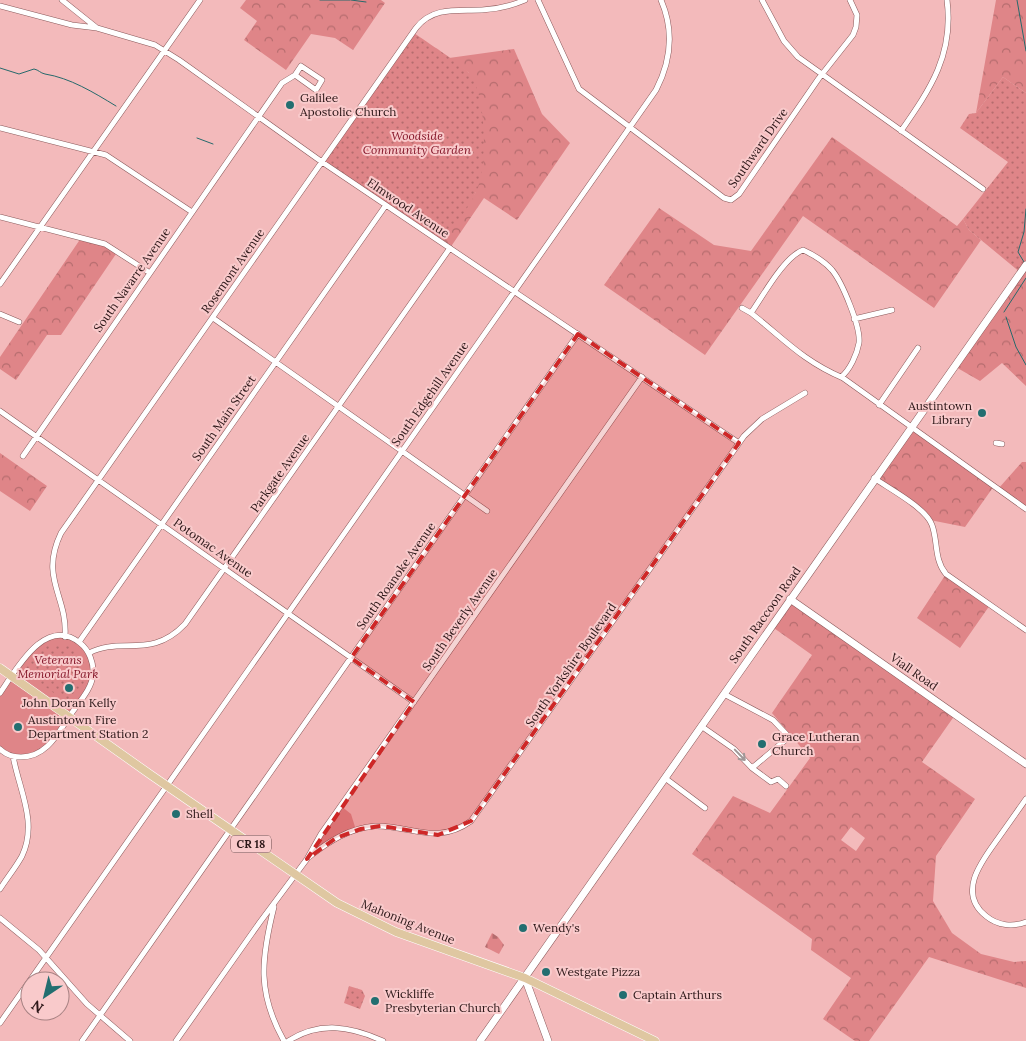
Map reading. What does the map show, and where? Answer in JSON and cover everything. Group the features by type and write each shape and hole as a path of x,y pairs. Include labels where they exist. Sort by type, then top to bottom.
{"main road":[{"name":"Mahoning Avenue","path":"0,668 337,903 372,922 525,978 655,1041"}],"street":[{"name":"Elmwood Avenue","path":"62,0 97,28 155,45 322,162 739,443"},
{"path":"0,284 200,0"},
{"name":"Rosemont Avenue","path":"66,637 66,626 52,579 54,552 61,533 422,20 444,11 503,7 525,0"},
{"path":"538,0 578,88 629,128"},
{"name":"South Edgehill Avenue","path":"0,1023 656,90 666,67 669,32 661,0"},
{"path":"762,0 789,48 822,74 983,188"},
{"name":"Southward Drive","path":"629,128 724,198 731,200 739,194 822,74 855,32 857,15 850,0"},
{"path":"901,131 930,89 941,65 948,32 947,0"},
{"path":"0,6 72,25 97,28"},
{"path":"302,66 322,80 316,90 295,75 302,66"},
{"name":"South Navarre Avenue","path":"23,456 282,82 295,75"},
{"path":"0,128 106,155 192,212"},
{"name":"South Main Street","path":"79,642 386,205"},
{"path":"0,217 105,244 150,273"},
{"name":"Parkgate Avenue","path":"89,653 99,649 152,644 171,636 185,624 450,248"},
{"path":"751,314 796,252 803,250 817,257 836,275 854,319 859,342 852,361 841,378"},
{"name":"South Raccoon Road","path":"480,1041 874,478 1026,265"},
{"path":"742,308 797,353 841,378 1026,509"},
{"path":"854,319 892,310"},
{"path":"0,314 19,322"},
{"path":"213,318 466,494 487,511"},
{"name":"South Roanoke Avenue","path":"82,1041 578,334"},
{"path":"879,405 918,348"},
{"name":"South Beverly Avenue","path":"176,1041 260,922 296,875 322,834 642,377"},
{"name":"South Yorkshire Boulevard","path":"307,859 336,838 361,829 381,826 438,834 454,832 471,822 739,443 762,419 805,392"},
{"name":"Potomac Avenue","path":"0,411 414,702"},
{"path":"996,443 1002,444"},
{"path":"874,478 926,515 932,526 939,562 946,574 1026,630"},
{"name":"Viall Road","path":"790,599 1026,764"},
{"path":"0,693 37,644 48,638 66,637 79,642 89,653 92,666 92,682 69,717 43,750 30,756 13,756 1,752"},
{"path":"724,694 773,720 790,737 752,768"},
{"path":"701,726 734,749 752,768 771,782 778,779 786,786"},
{"path":"0,889 23,854 29,831 28,812 13,756"},
{"path":"665,778 705,808"},
{"path":"1026,799 975,873 972,885 974,898 980,910 988,918 1005,925 1026,922"},
{"path":"275,904 264,951 263,980 270,1014 284,1041"},
{"path":"0,918 46,958 99,1016 130,1041"},
{"path":"525,978 548,1041"},
{"path":"288,1041 306,1031 336,1027 352,1030 383,1041"}],"highlighted area":[{"path":"578,334 739,443 471,821 438,835 381,826 361,829 336,838 307,859 414,702 351,658"}],"green space":[{"path":"246,0 381,0 385,3 353,50 335,38 311,34 286,70 244,40 257,21 240,8"},
{"path":"996,0 1026,0 1026,93 1003,77 976,113"},
{"name":"Woodside Community Garden","path":"413,32 458,63 469,73 475,83 482,114 484,149 480,181 469,205 442,243 322,162"},
{"path":"514,49 542,114 570,143 517,220 484,198 450,248 442,243 476,192 469,73 449,58"},
{"path":"1003,77 1026,93 1026,265 1021,273 969,230 963,219 1008,162 960,128 969,114 976,113"},
{"path":"832,137 957,226 963,219 969,230 981,240 934,308 803,216 705,355 604,285 659,208 714,245 751,251"},
{"path":"81,238 118,251 61,335 47,335 16,380 0,369 0,357"},
{"path":"1026,265 1026,386 1002,363 980,381 954,366"},
{"path":"910,427 994,486 965,527 930,520 874,478"},
{"path":"0,453 47,486 30,511 0,491"},
{"path":"1022,462 1026,462 1026,509 998,489"},
{"path":"946,574 990,605 960,648 917,618"},
{"path":"790,599 955,715 922,762 975,799 936,856 933,901 952,933 981,954 1014,962 1026,961 1026,988 929,957 869,1041 855,1041 823,1019 851,978 811,950 812,939 692,854 733,796 770,813 810,758 772,713 812,655 771,626","holes":["851,827 865,838 856,851 841,840"]},
{"path":"65,637 79,642 92,663 92,682 55,737 40,753 13,756 0,749 0,693 29,653 43,640"},
{"name":"Veterans Memorial Park","path":"50,644 70,646 78,652 87,670 83,686 70,705 24,671 37,653"},
{"path":"341,806 351,814 356,830 307,859"},
{"path":"492,933 504,945 499,954 485,947"},
{"path":"349,986 362,990 365,996 360,1009 344,1003"}],"waterway":[{"path":"320,0 350,0"},
{"path":"351,0 366,2"},
{"path":"1017,0 1026,51"},
{"path":"0,68 19,74 36,69 43,74 72,82 116,106"},
{"path":"197,138 213,144"},
{"path":"1024,262 1018,252 1024,232 1026,209"},
{"path":"1004,312 1026,278"},
{"path":"1006,317 1016,347 1026,365"}],"place":[{"name":"Galilee Apostolic Church","path":"290,105"},
{"name":"Austintown Library","path":"982,413"},
{"name":"John Doran Kelly","path":"69,688"},
{"name":"Austintown Fire Department Station 2","path":"18,727"},
{"name":"Grace Lutheran Church","path":"762,744"},
{"name":"Shell","path":"176,814"},
{"name":"Wendy's","path":"523,928"},
{"name":"Westgate Pizza","path":"546,972"},
{"name":"Captain Arthurs","path":"623,995"},
{"name":"Wickliffe Presbyterian Church","path":"375,1001"}]}
